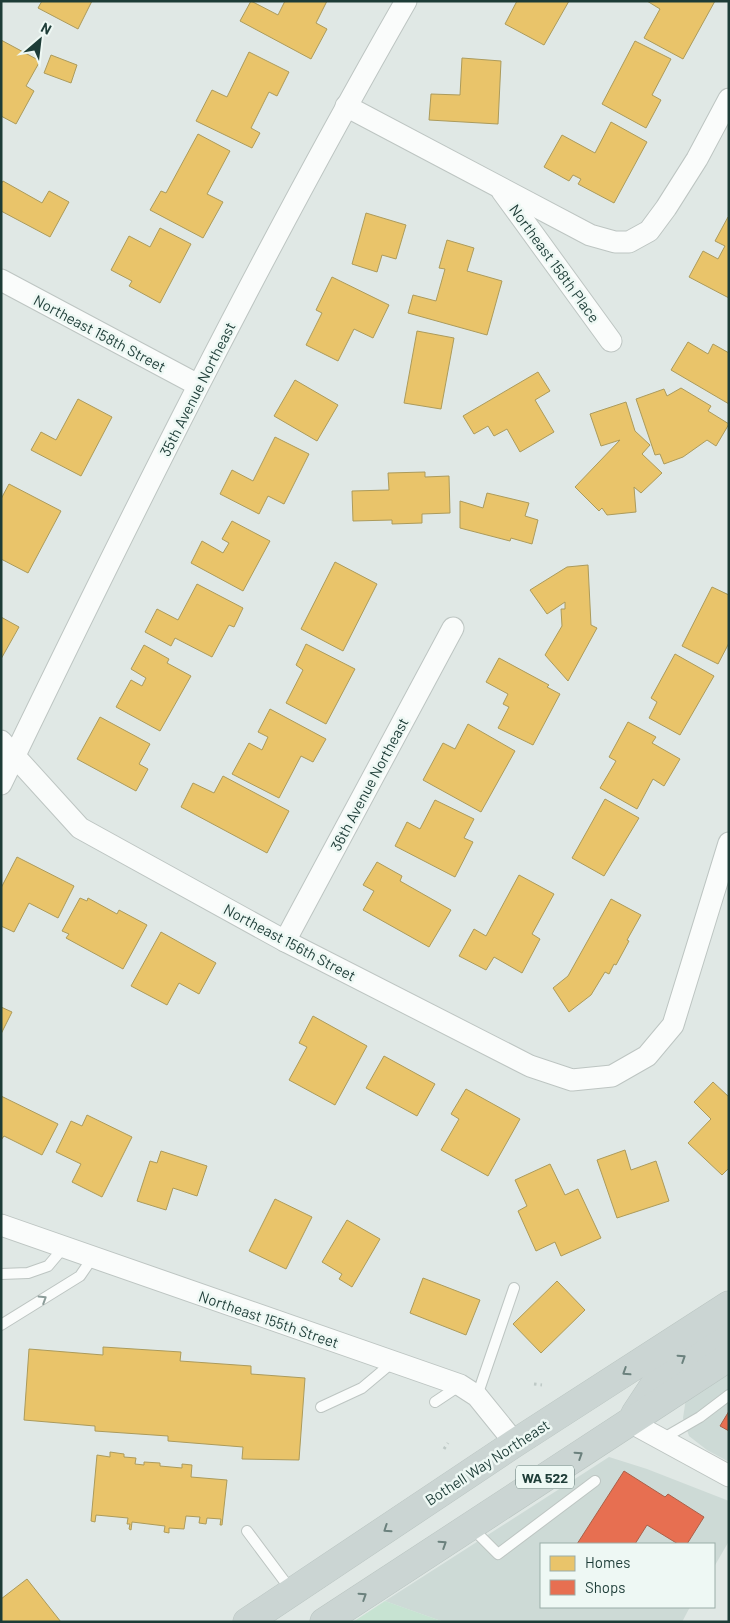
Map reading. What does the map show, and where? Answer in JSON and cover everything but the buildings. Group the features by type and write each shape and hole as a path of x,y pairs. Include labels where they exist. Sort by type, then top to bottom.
{"main road":[{"name":"Bothell Way Northeast","path":"247,1622 515,1443 729,1305"},
{"path":"630,1422 664,1370 729,1328"},
{"name":"WA 522","path":"324,1622 729,1357"}],"street":[{"name":"35th Avenue Northeast","path":"1,784 8,748 346,106 406,1"},
{"name":"Northeast 158th Place","path":"346,106 590,235 615,242 629,242 649,231 666,208 697,159 729,99"},
{"name":"Northeast 158th Place","path":"499,186 611,340"},
{"name":"Northeast 158th Street","path":"1,280 198,385"},
{"name":"36th Avenue Northeast","path":"285,941 453,628"},
{"name":"Northeast 156th Street","path":"8,748 80,828 285,941 530,1066 572,1080 612,1076 647,1056 673,1025 729,843"},
{"name":"Northeast 155th Street","path":"1,1225 393,1362 468,1391"},
{"path":"468,1391 515,1443"},
{"path":"630,1422 729,1476"}],"lane":[{"path":"1,1274 28,1273 48,1266 64,1247"},
{"path":"1,1325 80,1276 93,1257"},
{"path":"435,1402 468,1391 514,1288"},
{"path":"321,1407 362,1388 393,1362"},
{"path":"662,1439 700,1417 729,1395"},
{"path":"470,1526 498,1554 596,1481"},
{"path":"247,1531 292,1592"}],"path":[{"path":"534,1384 542,1385"},
{"path":"444,1449 448,1443"}],"shaded area":[{"path":"729,1370 729,1462 707,1450 689,1436 683,1418 686,1398"},
{"path":"609,1457 647,1469 729,1501 729,1541 715,1565 715,1543 540,1543 540,1608 689,1608 682,1622 444,1622 385,1601"}],"green space":[{"path":"385,1601 444,1622 353,1622"}]}
